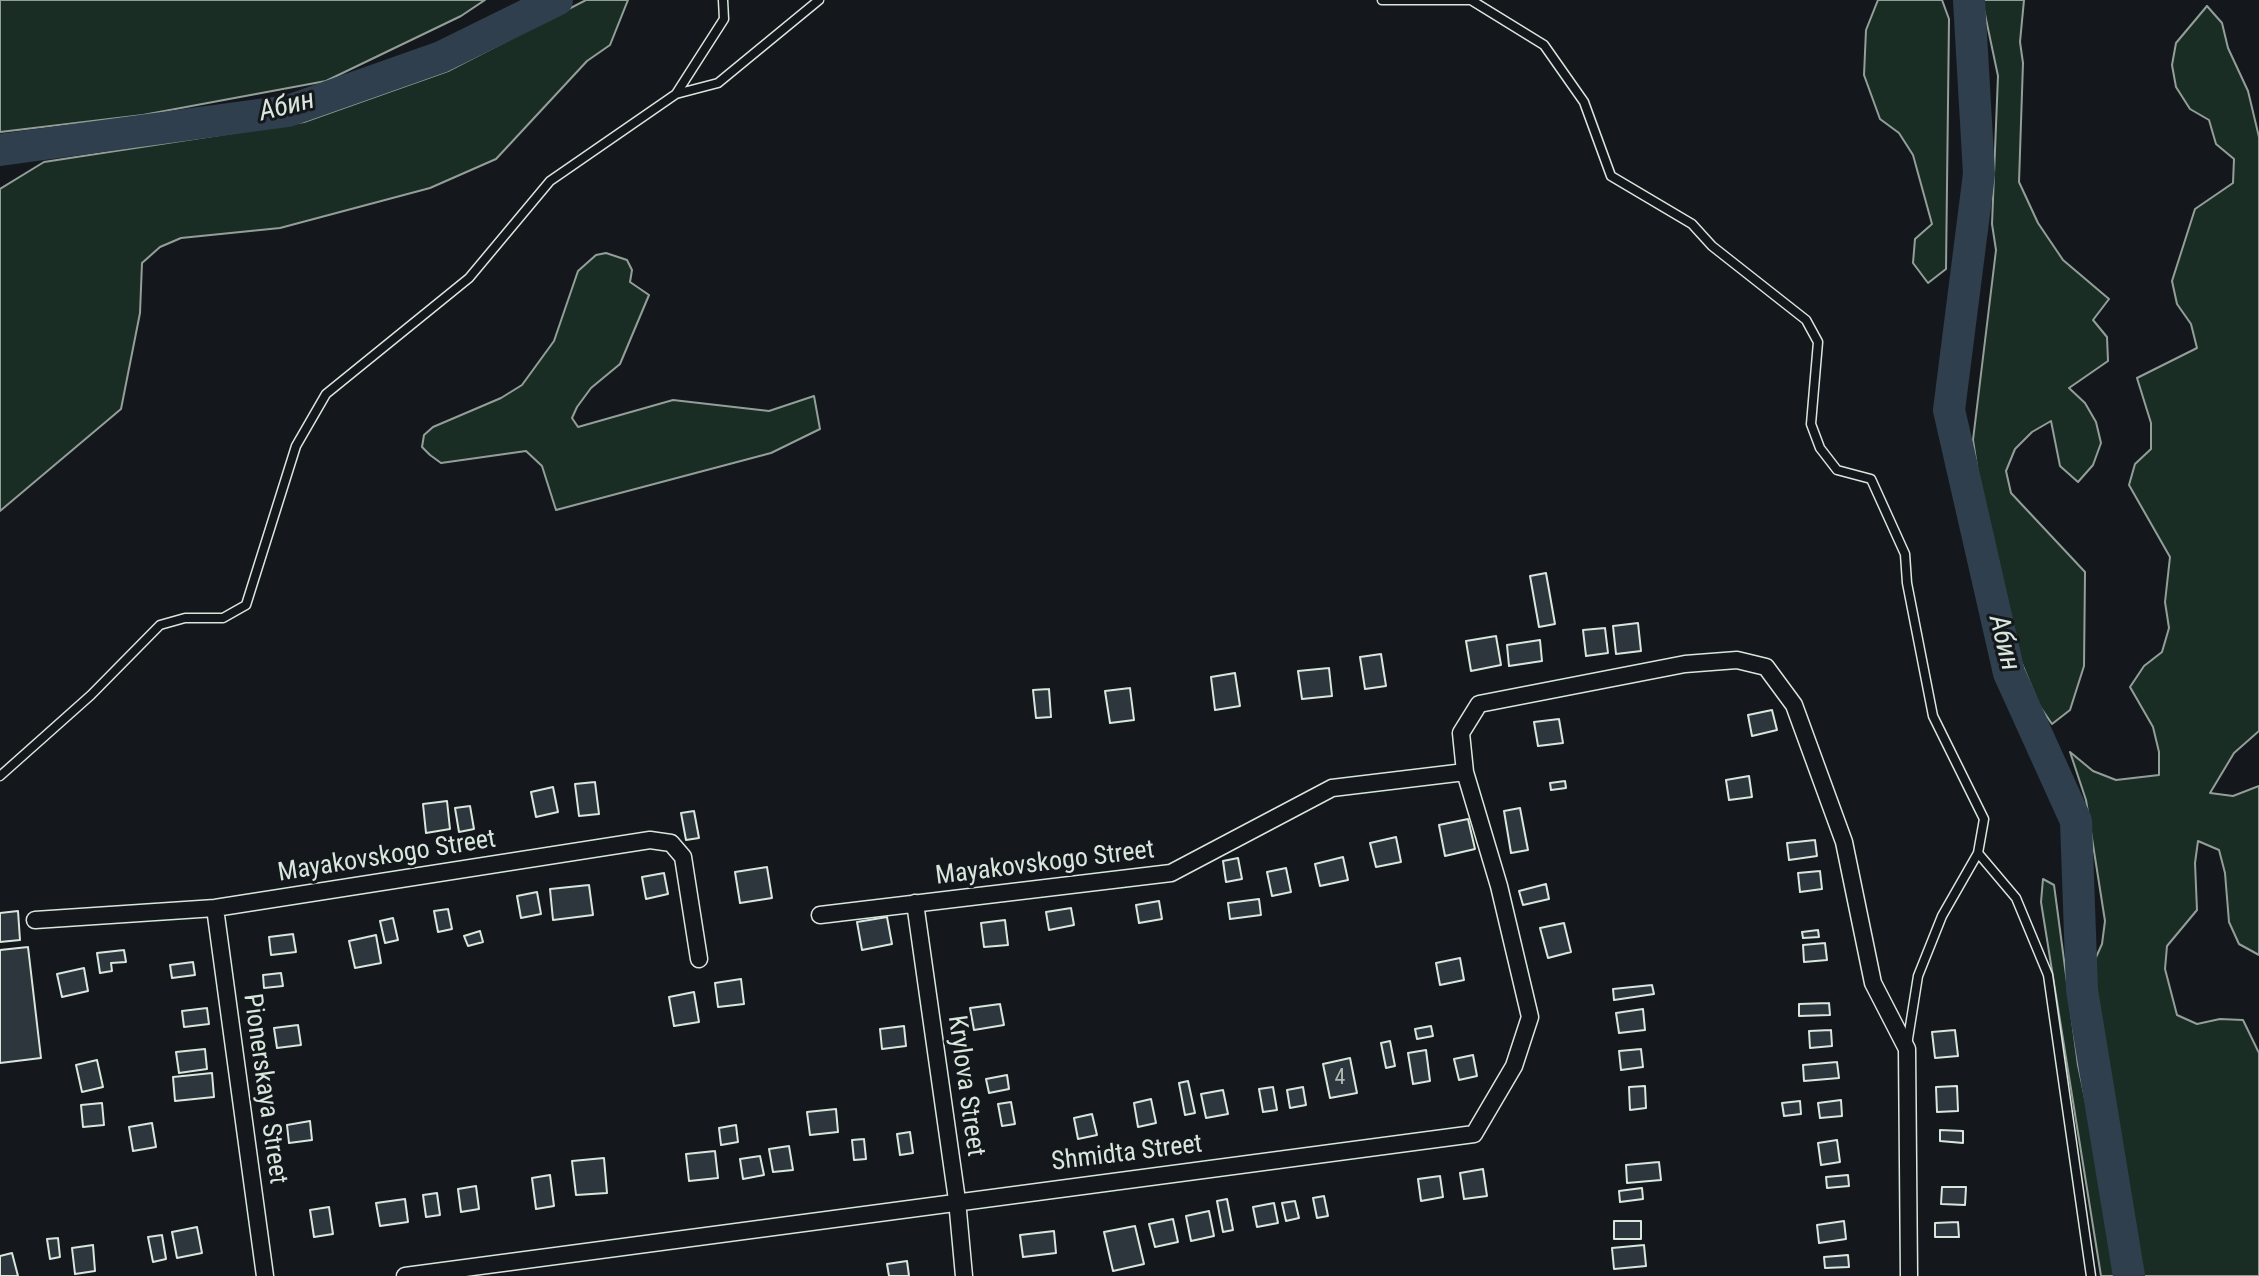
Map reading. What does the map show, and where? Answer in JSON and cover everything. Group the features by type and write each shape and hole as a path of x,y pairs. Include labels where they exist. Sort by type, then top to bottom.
{"street":[{"path":"1465,772 1461,733 1479,704 1685,664 1737,660 1766,667 1794,705 1844,842 1873,983 1907,1049 1909,1276"},
{"name":"Mayakovskogo Street","path":"820,915 1171,873 1332,788 1465,772"},
{"name":"Shmidta Street","path":"405,1276 957,1200 1474,1134 1514,1066 1530,1017 1499,886 1465,772"},
{"name":"Mayakovskogo Street","path":"35,920 215,908 650,840 671,843 683,857 699,959"},
{"name":"Krylova Street","path":"915,903 957,1200 964,1276"},
{"name":"Pionerskaya Street","path":"215,908 265,1276"}],"lane":[{"path":"676,94 724,19 723,0"},
{"path":"0,776 91,695 160,625 185,618 223,618 246,605 296,446 326,394 469,278 550,181 676,94 718,83 819,0"},
{"path":"1382,0 1471,0 1544,45 1584,102 1611,176 1692,224 1712,246 1806,320 1818,342 1811,424 1820,448 1837,470 1871,479 1905,554 1907,583 1933,716 1984,819 1978,853 1942,916 1918,976 1907,1049"},
{"path":"1978,853 2016,898 2048,975 2091,1276"}],"green space":[{"path":"0,0 485,0 461,16 326,81 143,115 0,132"},
{"path":"586,0 628,0 610,45 587,61 496,159 430,188 280,228 181,238 160,247 142,263 140,313 121,409 0,511 0,189 44,162 304,122 448,71"},
{"path":"1878,0 1942,0 1949,19 1946,269 1928,283 1913,263 1915,239 1932,224 1913,155 1899,133 1880,119 1864,75 1866,30"},
{"path":"1982,0 2024,0 2020,42 2023,63 2019,182 2038,223 2063,260 2109,299 2093,320 2107,337 2108,361 2069,388 2085,403 2096,422 2101,443 2093,465 2078,482 2060,466 2051,421 2032,432 2015,449 2006,471 2011,493 2085,572 2084,666 2070,710 2052,724 2039,705 2010,635 1984,514 1973,440 1996,250 1992,224 1998,76"},
{"path":"2207,6 2222,23 2228,48 2248,91 2259,137 2259,731 2234,753 2210,793 2233,796 2259,786 2259,955 2239,944 2229,922 2225,873 2219,850 2198,841 2195,863 2197,910 2167,946 2165,969 2177,1015 2197,1024 2220,1019 2243,1020 2259,1053 2259,1276 2137,1276 2092,966 2102,944 2105,921 2086,800 2070,752 2093,771 2116,780 2159,775 2159,752 2153,727 2130,687 2144,666 2162,652 2169,628 2165,602 2170,557 2129,485 2135,464 2151,449 2151,423 2137,378 2197,348 2191,324 2177,304 2172,281 2195,209 2233,183 2234,159 2216,144 2209,120 2190,109 2176,87 2172,65 2176,43"},
{"path":"606,253 627,260 632,270 630,282 649,295 620,364 591,388 577,407 572,418 578,427 673,400 769,411 814,396 820,429 771,453 556,510 542,466 526,451 441,463 430,455 422,447 424,435 433,427 501,398 522,385 554,341 578,271 596,255"},
{"path":"2043,879 2054,885 2078,1065 2104,1188 2117,1276 2101,1276 2041,902"}],"building":[{"path":"1546,573 1555,624 1539,627 1530,576"},
{"path":"1638,623 1641,651 1616,654 1613,626"},
{"path":"1605,628 1608,653 1586,656 1583,630"},
{"path":"1496,636 1501,665 1471,671 1466,641"},
{"path":"1540,640 1542,661 1509,666 1507,645"},
{"path":"1381,654 1386,686 1365,689 1360,657"},
{"path":"1329,668 1332,696 1302,699 1298,671"},
{"path":"1235,673 1240,706 1215,710 1211,677"},
{"path":"1130,688 1134,720 1110,723 1105,691"},
{"path":"1049,689 1051,717 1036,718 1033,690"},
{"path":"1772,710 1777,730 1752,736 1748,715"},
{"path":"1559,719 1563,743 1538,746 1534,722"},
{"path":"1749,776 1752,797 1729,800 1726,780"},
{"path":"1565,781 1566,788 1551,790 1550,783"},
{"path":"595,782 599,814 579,816 575,784"},
{"path":"553,787 558,812 536,817 531,792"},
{"path":"447,801 450,829 426,833 423,804"},
{"path":"470,806 474,829 459,832 455,808"},
{"path":"1520,808 1528,850 1511,853 1504,811"},
{"path":"694,811 699,838 686,840 681,813"},
{"path":"1468,819 1475,849 1445,856 1439,825"},
{"path":"1396,837 1401,862 1376,867 1370,843"},
{"path":"1815,840 1817,856 1789,860 1787,843"},
{"path":"1343,857 1348,880 1320,886 1315,864"},
{"path":"1238,858 1242,879 1226,882 1223,861"},
{"path":"767,867 772,898 740,903 735,872"},
{"path":"1286,868 1291,892 1272,896 1267,872"},
{"path":"1820,871 1822,889 1800,892 1798,873"},
{"path":"664,873 668,894 646,899 642,877"},
{"path":"1546,884 1549,899 1523,905 1519,891"},
{"path":"589,885 593,915 553,920 550,889"},
{"path":"537,892 541,914 521,918 517,896"},
{"path":"1259,899 1261,915 1230,919 1228,903"},
{"path":"1159,901 1162,919 1139,923 1136,905"},
{"path":"1071,908 1074,925 1049,930 1046,912"},
{"path":"448,909 452,929 438,932 434,911"},
{"path":"18,911 20,940 0,942 0,913"},
{"path":"887,917 892,944 862,950 857,922"},
{"path":"393,918 398,940 385,943 380,921"},
{"path":"1005,920 1008,945 984,947 981,923"},
{"path":"1564,923 1571,952 1548,958 1540,928"},
{"path":"1818,930 1819,937 1803,938 1802,932"},
{"path":"480,931 483,942 468,946 464,936"},
{"path":"293,934 296,952 271,955 269,937"},
{"path":"376,935 381,963 355,968 349,941"},
{"path":"1825,943 1827,960 1804,962 1803,945"},
{"path":"28,947 41,1058 0,1063 0,950"},
{"path":"124,950 126,962 111,963 112,971 100,973 97,953"},
{"path":"1460,958 1464,980 1440,985 1436,963"},
{"path":"193,962 195,975 172,978 170,965"},
{"path":"84,968 88,991 62,997 57,974"},
{"path":"281,973 283,986 264,988 263,975"},
{"path":"741,979 744,1004 718,1007 715,983"},
{"path":"1652,985 1654,994 1614,1000 1613,989"},
{"path":"694,992 699,1022 674,1026 669,997"},
{"path":"1829,1003 1830,1015 1799,1016 1799,1004"},
{"path":"1000,1004 1004,1025 974,1030 970,1008"},
{"path":"207,1008 209,1024 184,1027 182,1011"},
{"path":"1643,1009 1645,1030 1619,1033 1616,1013"},
{"path":"298,1025 301,1045 277,1048 274,1028"},
{"path":"904,1026 906,1046 882,1049 880,1029"},
{"path":"1431,1026 1433,1036 1417,1039 1415,1029"},
{"path":"1831,1030 1832,1046 1810,1048 1809,1031"},
{"path":"1955,1030 1958,1056 1935,1058 1932,1032"},
{"path":"1390,1041 1395,1066 1386,1068 1381,1043"},
{"path":"205,1049 207,1069 179,1073 176,1052"},
{"path":"1641,1049 1643,1067 1621,1070 1619,1051"},
{"path":"1426,1050 1430,1081 1413,1084 1408,1053"},
{"path":"1473,1055 1477,1076 1459,1080 1454,1059"},
{"path":"1350,1058 1357,1093 1330,1098 1323,1064"},
{"path":"97,1060 103,1087 82,1092 76,1065"},
{"path":"1837,1062 1839,1078 1804,1081 1803,1065"},
{"path":"212,1073 214,1097 175,1101 173,1077"},
{"path":"1007,1075 1009,1089 989,1093 986,1079"},
{"path":"1188,1081 1195,1113 1185,1115 1179,1083"},
{"path":"1645,1086 1646,1108 1630,1110 1629,1087"},
{"path":"1957,1086 1958,1111 1937,1112 1936,1087"},
{"path":"1273,1087 1277,1110 1263,1112 1259,1089"},
{"path":"1303,1087 1306,1105 1290,1108 1287,1090"},
{"path":"1223,1090 1228,1114 1206,1118 1201,1094"},
{"path":"1151,1099 1156,1123 1138,1127 1134,1103"},
{"path":"1841,1100 1842,1116 1820,1118 1818,1103"},
{"path":"1800,1101 1801,1114 1784,1116 1782,1103"},
{"path":"1011,1102 1015,1124 1002,1126 998,1104"},
{"path":"102,1103 104,1125 83,1127 81,1105"},
{"path":"836,1109 838,1132 810,1135 807,1112"},
{"path":"1092,1114 1097,1135 1078,1139 1074,1118"},
{"path":"310,1121 312,1140 289,1143 287,1125"},
{"path":"152,1123 156,1147 133,1151 129,1127"},
{"path":"736,1125 738,1142 721,1145 719,1128"},
{"path":"1940,1130 1963,1131 1963,1143 1940,1141"},
{"path":"910,1132 913,1153 900,1155 897,1134"},
{"path":"864,1139 866,1159 854,1160 852,1140"},
{"path":"1837,1140 1840,1162 1821,1165 1818,1143"},
{"path":"789,1146 793,1170 773,1172 769,1149"},
{"path":"715,1151 718,1178 689,1181 686,1154"},
{"path":"760,1156 764,1175 743,1179 740,1159"},
{"path":"604,1158 607,1193 576,1195 572,1161"},
{"path":"1659,1162 1661,1180 1627,1183 1626,1165"},
{"path":"1483,1169 1487,1196 1464,1199 1460,1173"},
{"path":"550,1175 554,1206 536,1209 532,1178"},
{"path":"1848,1175 1849,1186 1827,1188 1826,1177"},
{"path":"1440,1176 1443,1197 1421,1201 1418,1179"},
{"path":"476,1186 479,1209 461,1212 458,1189"},
{"path":"1942,1187 1966,1187 1965,1205 1941,1204"},
{"path":"1642,1188 1643,1199 1620,1202 1619,1191"},
{"path":"437,1193 440,1215 426,1217 423,1195"},
{"path":"1324,1196 1328,1216 1317,1218 1313,1198"},
{"path":"405,1199 408,1222 380,1226 376,1203"},
{"path":"1227,1199 1233,1230 1223,1232 1217,1201"},
{"path":"1295,1201 1299,1218 1286,1221 1282,1203"},
{"path":"1274,1203 1278,1223 1257,1227 1253,1207"},
{"path":"329,1207 333,1234 314,1237 310,1210"},
{"path":"1209,1211 1214,1236 1191,1241 1186,1216"},
{"path":"1173,1219 1178,1242 1155,1247 1149,1224"},
{"path":"1614,1221 1641,1221 1641,1239 1614,1239"},
{"path":"1844,1221 1846,1239 1819,1243 1817,1225"},
{"path":"1958,1222 1959,1237 1935,1237 1935,1223"},
{"path":"1135,1226 1144,1264 1113,1271 1104,1232"},
{"path":"197,1227 202,1253 177,1258 172,1232"},
{"path":"1054,1231 1056,1253 1023,1257 1020,1235"},
{"path":"162,1235 166,1259 153,1262 148,1237"},
{"path":"58,1238 60,1257 50,1259 47,1239"},
{"path":"93,1245 95,1271 75,1274 72,1248"},
{"path":"1644,1245 1646,1266 1614,1269 1612,1248"},
{"path":"12,1253 18,1276 0,1276 0,1256"},
{"path":"1848,1255 1849,1267 1825,1268 1824,1257"},
{"path":"907,1261 909,1276 889,1276 887,1264"}],"waterway":[{"name":"Абин","path":"0,150 288,111 441,57 557,0"},
{"name":"Абин","path":"1969,0 1979,174 1949,410 2009,673 2076,821 2082,990 2129,1276"}]}
